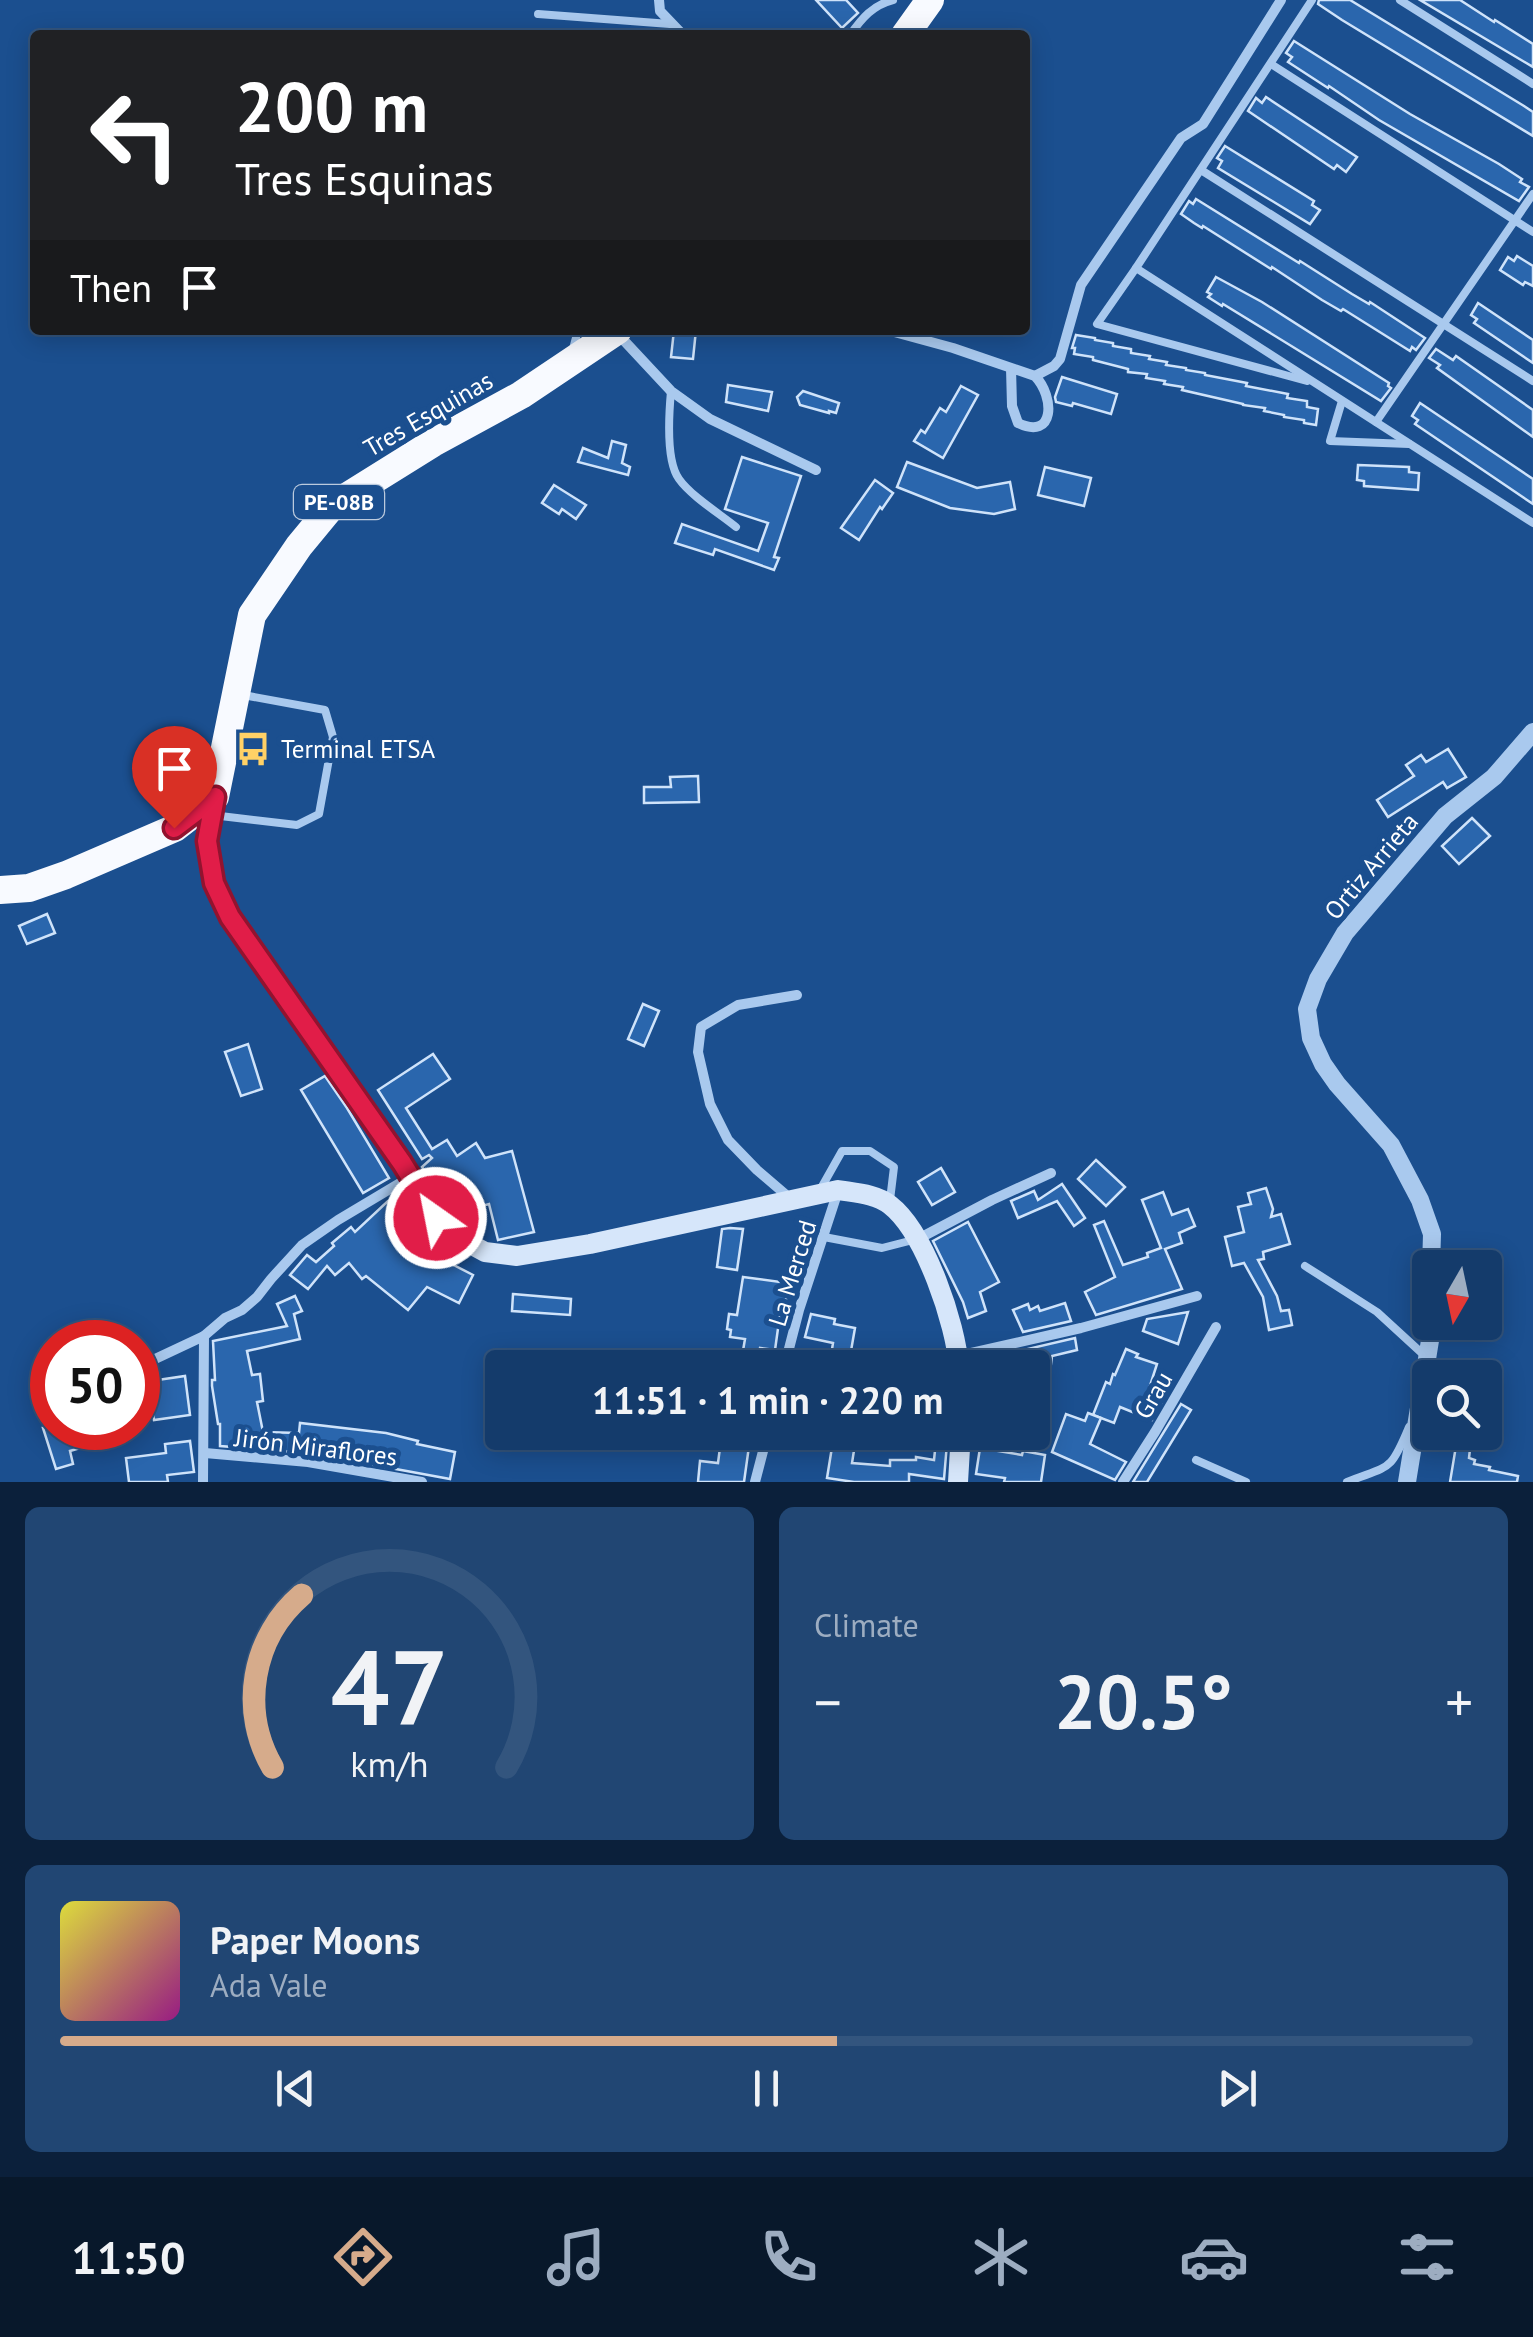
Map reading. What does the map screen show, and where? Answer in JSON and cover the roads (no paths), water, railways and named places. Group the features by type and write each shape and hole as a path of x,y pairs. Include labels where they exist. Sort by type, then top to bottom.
{"highway":[{"path":"909,30 930,0"},
{"name":"Tres Esquinas","path":"214,806 252,615 332,506 433,443 521,395 611,335"},
{"path":"0,890 29,888 66,875 174,828 214,806"}],"main road":[{"path":"214,806 207,841 214,883 230,917 402,1163 436,1218 461,1239 486,1252 517,1256 655,1232 838,1190 868,1195 890,1205 915,1234 950,1317 957,1350"},
{"path":"958,1482 960,1450"}],"street":[{"path":"658,0 660,11 677,30"},
{"path":"1036,376 1060,359 1080,285 1182,138 1203,124 1281,0"},
{"path":"621,335 671,391 710,419 816,470"},
{"path":"905,335 953,348 1036,376 1048,394 1049,411 1043,423 1029,428 1018,423 1012,406 1011,368"},
{"name":"Ortiz Arrieta","path":"1432,1250 1432,1234 1420,1200 1391,1146 1323,1064 1311,1038 1307,1008 1318,979 1346,933 1445,816 1494,776 1533,732"},
{"path":"792,1201 728,1140 710,1104 698,1052 701,1027 738,1006 797,995"},
{"path":"915,1234 1050,1173"},
{"path":"160,1357 204,1336 242,1310 302,1245 410,1177"},
{"name":"La Merced","path":"789,1350 838,1190"},
{"path":"1003,1350 1197,1296"},
{"name":"Grau","path":"1123,1482 1216,1327"},
{"path":"203,1482 204,1336"},
{"path":"1428,1359 1431,1340"},
{"path":"755,1482 763,1450"},
{"path":"1407,1482 1412,1450"},
{"name":"Jirón Miraflores","path":"205,1453 308,1462 422,1482"}],"lane":[{"path":"853,30 878,4 893,0"},
{"path":"1312,0 1097,324 1316,384"},
{"path":"1400,0 1533,84"},
{"path":"538,14 670,24"},
{"path":"1271,64 1533,232"},
{"path":"1201,170 1533,381"},
{"path":"1376,422 1533,194"},
{"path":"1136,268 1533,523"},
{"path":"566,367 578,335"},
{"path":"671,391 672,458 678,478 736,527"},
{"path":"1342,400 1330,441 1409,444"},
{"path":"214,806 297,825 319,814 325,786 333,737 325,710 236,694"},
{"path":"817,1196 842,1150 870,1150 894,1166 890,1205"},
{"path":"824,1237 882,1248 915,1234"},
{"path":"1305,1266 1377,1312 1428,1359"},
{"path":"1347,1482 1384,1469 1392,1462 1412,1419"},
{"path":"1196,1460 1246,1482"}],"place":[{"name":"Terminal ETSA","path":"253,749"}]}
